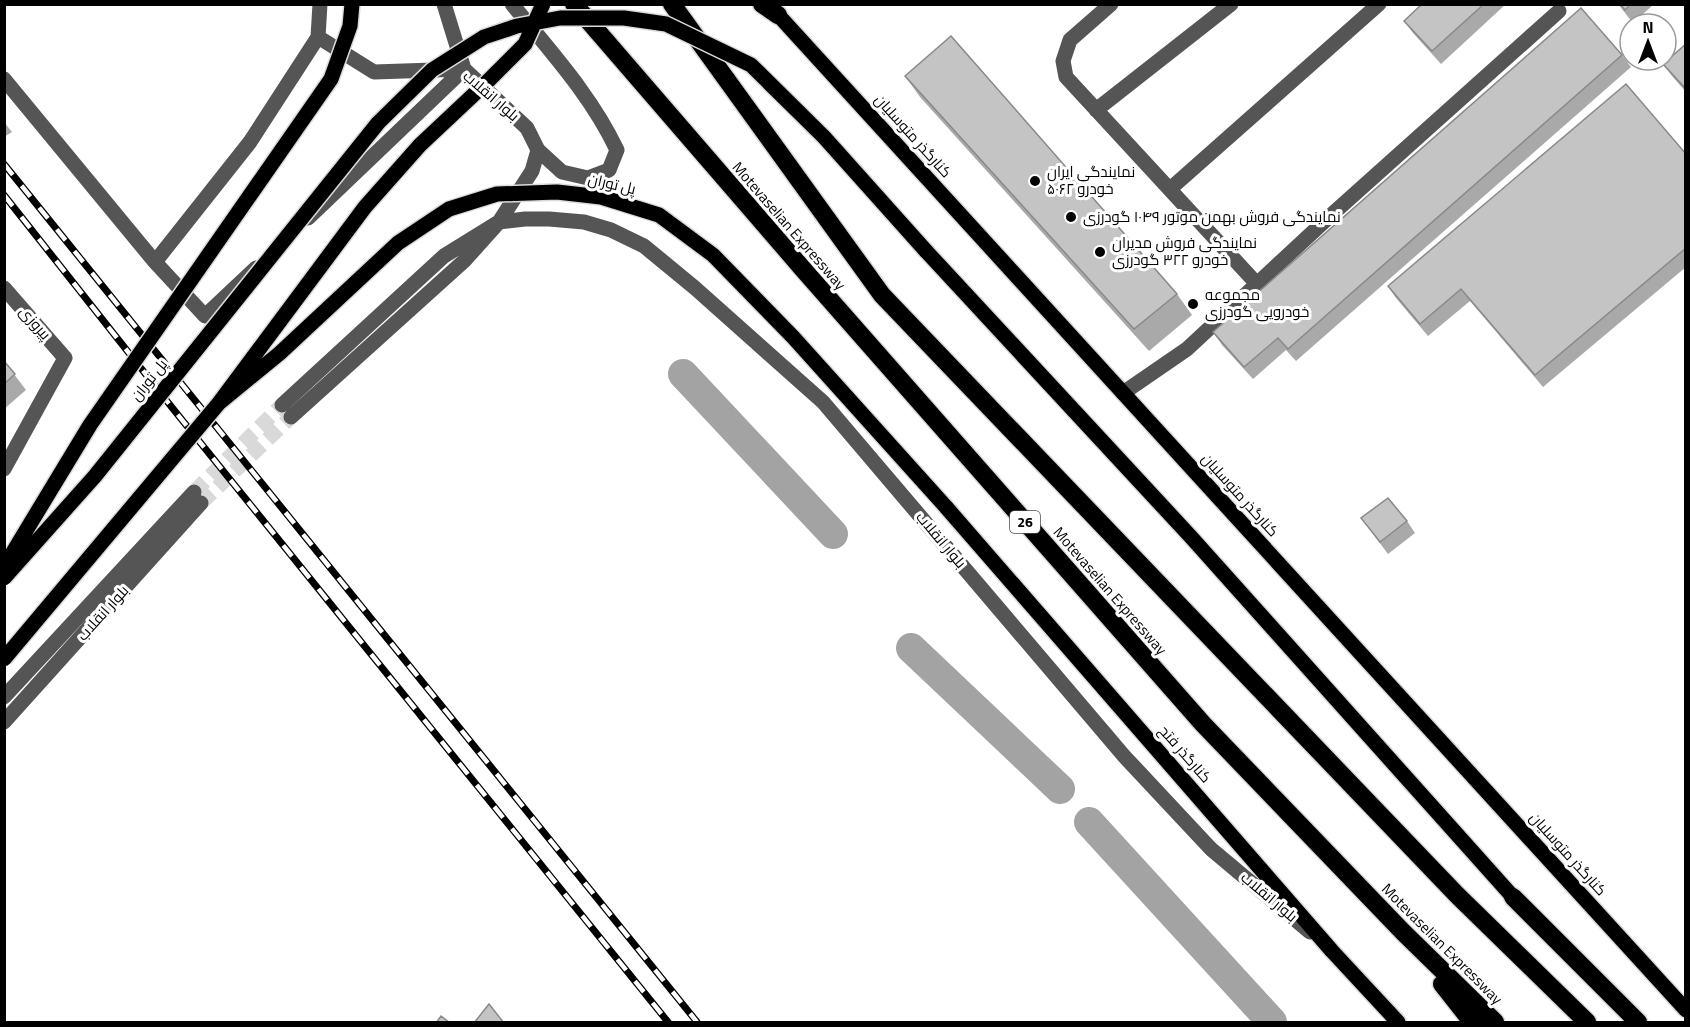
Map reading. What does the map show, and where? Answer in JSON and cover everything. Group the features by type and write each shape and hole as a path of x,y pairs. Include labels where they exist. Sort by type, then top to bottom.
{"highway":[{"name":"Motevaselian Expressway","path":"574,4 779,243 1203,724 1494,1023"},
{"name":"Motevaselian Expressway","path":"672,4 882,295 1457,895 1587,1023"},
{"path":"762,4 773,10"},
{"path":"1513,897 1638,1023"},
{"path":"1404,932 1472,1023"}],"main road":[{"path":"4,567 90,425 331,79 350,26 352,4"},
{"name":"پل توران","path":"4,660 219,403 365,207 420,145 525,44 543,4"},
{"name":"کنارگذر متوسلیان","path":"773,10 1686,1010"},
{"name":"پل توران","path":"4,578 95,476 378,123 432,70 484,37 517,26 560,18 624,18 666,24 751,65 824,136 926,251 1191,537 1513,897"},
{"name":"پل توران","path":"219,403 280,353 398,243 449,209 497,194 557,192 601,197 659,215 713,255 794,337 946,507"},
{"name":"کنارگذر فتح","path":"946,507 1332,951 1398,1023"}],"street":[{"path":"155,262 250,142 318,37 320,4"},
{"path":"4,79 155,262 205,316 464,69 444,4"},
{"name":"بلوار انقلاب","path":"318,37 374,72 464,69 527,128 538,150 562,172 588,178 609,170 617,150 606,128 580,88 512,4"},
{"path":"1111,4 1070,40 1063,61 1066,77 1257,284"},
{"path":"1096,110 1231,4"},
{"path":"1170,189 1379,4"},
{"path":"1122,393 1187,349 1338,209 1559,12"},
{"path":"286,411 464,261 499,222 532,171 538,150"},
{"name":"بلوار انقلاب","path":"499,222 549,219 584,222 611,231 644,246 695,288 823,402 1124,756 1211,849 1332,951"},
{"name":"پیروزی","path":"4,288 65,358 4,469"},
{"name":"بلوار انقلاب","path":"4,697 198,497 4,722"}],"building":[{"path":"1422,4 1484,4 1432,51 1404,21"},
{"path":"1620,4 1631,4 1625,10"},
{"path":"1581,8 1618,50 1618,59 1288,349 1278,338 1244,367 1213,332"},
{"path":"951,36 1177,294 1134,329 905,76"},
{"path":"1686,44 1686,89 1670,72 1678,72 1678,51"},
{"path":"1626,84 1686,154 1686,248 1535,375 1461,289 1420,324 1388,286"},
{"path":"4,361 15,374 4,384"},
{"path":"1388,498 1407,521 1380,542 1361,518"},
{"path":"489,1004 504,1023 474,1023"},
{"path":"441,1016 450,1023 436,1023"}],"waterway":[{"path":"683,374 833,534"},
{"path":"911,648 1060,789"},
{"path":"1089,822 1272,1022"}],"tunnel":[{"path":"194,492 282,405"},
{"path":"201,503 291,417"}],"railway":[{"path":"4,164 697,1022"},
{"path":"4,195 174,410 668,1022"}],"place":[{"name":"نمایندگی ایران خودرو ۵۰۶۲","path":"1035,181"},
{"name":"نمایندگی فروش بهمن موتور ۱۰۴۹ گودرزی","path":"1071,217"},
{"name":"نمایندگی فروش مدیران خودرو ۳۲۲ گودرزی","path":"1100,252"},
{"name":"مجموعه خودرویی گودرزی","path":"1193,304"}]}
